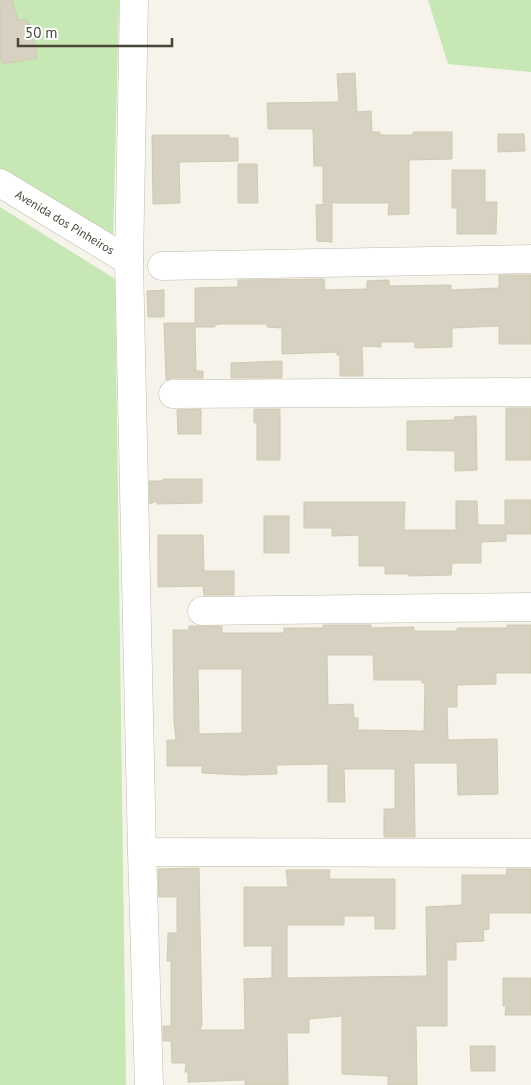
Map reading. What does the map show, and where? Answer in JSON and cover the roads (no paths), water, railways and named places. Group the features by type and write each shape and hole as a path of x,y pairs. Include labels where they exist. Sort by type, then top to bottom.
{"street":[{"path":"134,0 129,261 149,1085"},
{"name":"Avenida dos Pinheiros","path":"0,183 129,261"},
{"path":"162,266 531,259"},
{"path":"173,394 531,392"},
{"path":"202,611 531,607"},
{"path":"142,852 531,853"}]}
